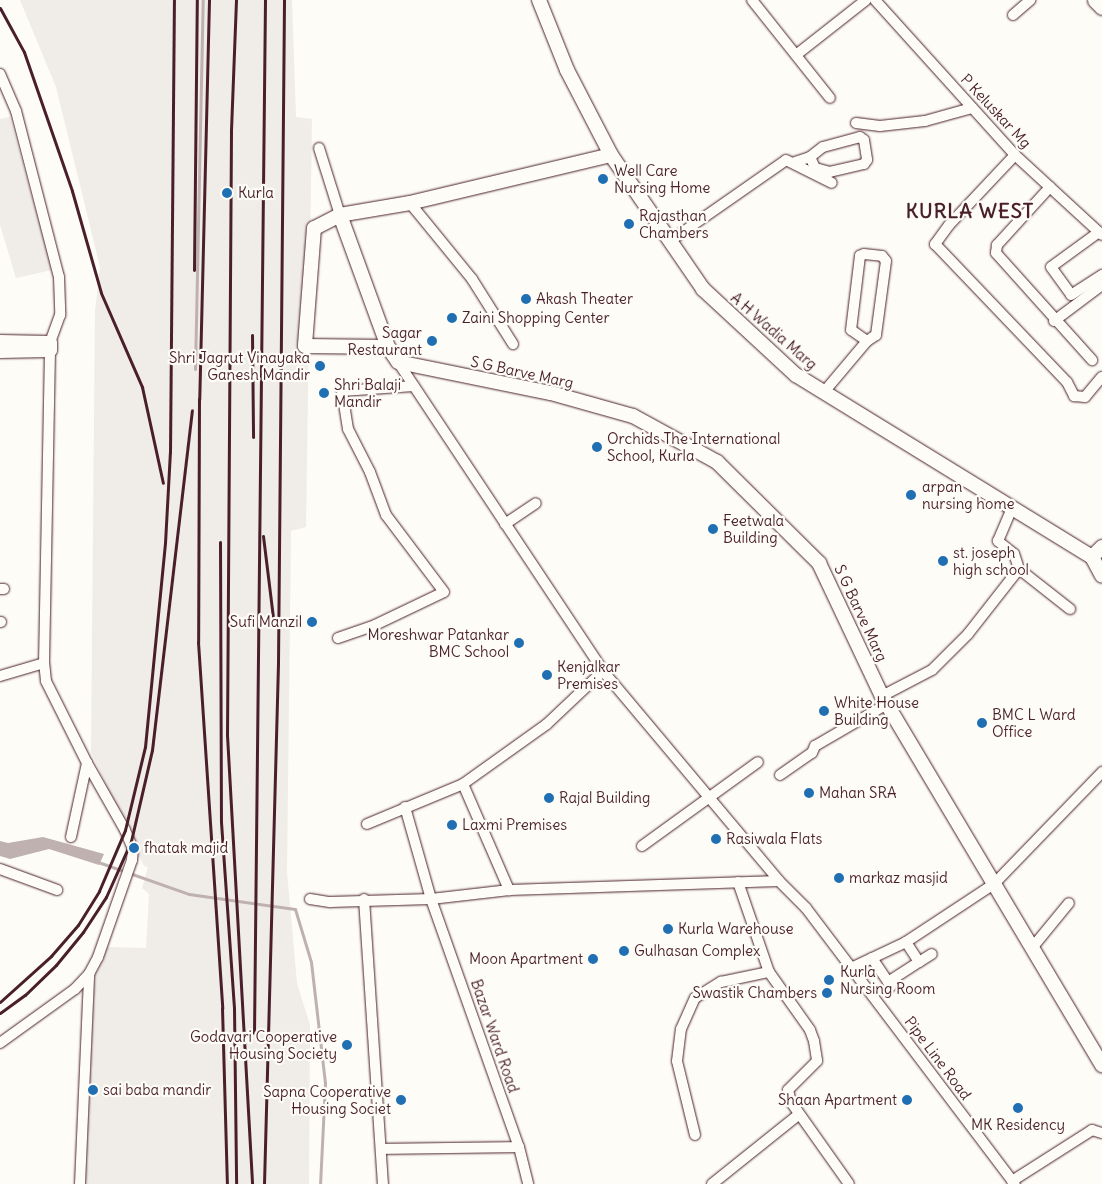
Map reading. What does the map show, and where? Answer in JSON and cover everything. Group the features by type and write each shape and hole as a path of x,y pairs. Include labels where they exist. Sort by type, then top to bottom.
{"main road":[{"path":"1095,0 1102,7"}],"street":[{"name":"A H Wadia Marg","path":"539,0 567,70 611,155 703,289 796,375 1092,557"},
{"path":"752,0 830,98"},
{"path":"796,54 866,0"},
{"name":"P Keluskar Mg","path":"875,0 1016,155 1098,232"},
{"path":"1013,14 1030,0"},
{"path":"0,74 16,111 59,278 60,315 50,346 44,663 46,681 86,763 128,836 132,860 89,974 80,1184"},
{"path":"856,123 880,126 916,122 972,108"},
{"path":"795,162 810,157 823,147 860,137 864,140 867,160 830,172 814,168 810,157"},
{"path":"319,148 340,216 388,347 398,362"},
{"path":"388,347 305,346 314,228 340,216 410,203 611,155"},
{"path":"1016,155 949,225 935,244 1067,382 1074,396 1085,398 1102,377"},
{"path":"670,241 746,191 770,169 786,160 795,162 832,183"},
{"path":"1050,187 998,245 996,253 1054,320 1092,360"},
{"path":"410,203 472,279 514,344"},
{"path":"1049,261 1098,232"},
{"path":"1098,232 1051,267 1071,295 1102,275"},
{"path":"824,392 867,342 876,335 886,261 882,256 864,254 860,256 851,330 867,342"},
{"path":"1054,320 1102,285"},
{"path":"0,342 50,346"},
{"path":"0,351 50,346"},
{"name":"Pipe Line Road","path":"398,362 603,671 779,881 806,908 1014,1182"},
{"name":"S G Barve Marg","path":"398,362 551,393 633,416 717,462 819,562 884,700 1102,1065"},
{"path":"338,638 375,625 444,592 386,515 370,472 348,429 342,391 414,386"},
{"path":"505,524 536,503"},
{"path":"1012,508 998,541 1014,554 1019,569 1070,609"},
{"path":"1102,547 1092,557 1102,576"},
{"path":"780,775 812,753 815,746 932,670 968,634 1019,569"},
{"path":"0,676 44,663"},
{"path":"367,824 463,784 547,724 603,671"},
{"path":"642,846 710,799 758,762"},
{"path":"71,837 86,763"},
{"path":"851,968 906,942 994,884 1102,772"},
{"path":"463,784 509,890"},
{"name":"Bazar Ward Road","path":"405,807 431,899 519,1147 528,1184"},
{"path":"0,869 57,890"},
{"path":"310,899 431,899 509,890 779,881"},
{"path":"738,882 769,972 810,1030 814,1041 817,1061 788,1090 798,1115 849,1184"},
{"path":"364,899 383,1184"},
{"path":"1032,948 1069,903"},
{"path":"906,942 919,962"},
{"path":"872,958 890,985 932,954"},
{"path":"696,1135 677,1061 681,1029 695,998 720,982 769,972"},
{"path":"0,1043 75,989 89,974"},
{"path":"712,1184 798,1115"},
{"path":"1014,1182 1092,1130 1102,1133"},
{"path":"381,1149 519,1147"}],"shaded area":[{"path":"20,0 292,0 296,117 312,119 306,527 291,531 287,872 297,983 310,1025 309,1184 85,1184 85,1112 95,975 107,947 146,948 149,894 142,888 148,867 144,866 91,752 95,311 100,267 56,87"},
{"path":"10,117 52,270 16,278 0,225 0,119"},
{"path":"43,837 104,854 99,865 49,849 10,859 0,856 0,841 8,843"}],"waterway":[{"path":"195,369 203,0"},
{"path":"98,862 189,894 295,909 311,962 325,1083 320,1184"}],"railway":[{"path":"0,1002 51,956 78,925 99,891 125,830 145,747 165,543 170,452 174,0"},
{"path":"194,270 197,0"},
{"path":"209,0 199,399 198,642 222,1008 227,1184"},
{"path":"236,0 231,132 227,735 252,1184"},
{"path":"254,1033 265,0"},
{"path":"264,1184 278,663 284,0"},
{"path":"0,8 24,52 72,191 101,293 142,387 163,483"},
{"path":"252,335 253,437"},
{"path":"0,1013 25,995 56,965 83,932 106,897 131,841 152,750 192,410"},
{"path":"263,536 273,618"},
{"path":"220,542 221,822 234,1008 236,1184"}],"place":[{"name":"Well Care Nursing Home","path":"603,179"},
{"name":"Kurla","path":"227,193"},
{"name":"Rajasthan Chambers","path":"629,224"},
{"name":"Akash Theater","path":"526,299"},
{"name":"Zaini Shopping Center","path":"452,318"},
{"name":"Sagar Restaurant","path":"432,341"},
{"name":"Shri Jagrut Vinayaka Ganesh Mandir","path":"320,366"},
{"name":"Shri Balaji Mandir","path":"324,393"},
{"name":"Orchids The International School, Kurla","path":"597,447"},
{"name":"arpan nursing home","path":"911,495"},
{"name":"Feetwala Building","path":"713,529"},
{"name":"st. joseph high school","path":"943,561"},
{"name":"Sufi Manzil","path":"312,622"},
{"name":"Moreshwar Patankar BMC School","path":"519,643"},
{"name":"Kenjalkar Premises","path":"547,675"},
{"name":"White House Building","path":"824,711"},
{"name":"BMC L Ward Office","path":"982,723"},
{"name":"Mahan SRA","path":"809,793"},
{"name":"Rajal Building","path":"549,798"},
{"name":"Laxmi Premises","path":"452,825"},
{"name":"Rasiwala Flats","path":"716,839"},
{"name":"fhatak majid","path":"134,848"},
{"name":"markaz masjid","path":"839,878"},
{"name":"Kurla Warehouse","path":"668,929"},
{"name":"Gulhasan Complex","path":"624,951"},
{"name":"Moon Apartment","path":"593,959"},
{"name":"Kurla Nursing Room","path":"829,980"},
{"name":"Swastik Chambers","path":"827,993"},
{"name":"Godavari Cooperative Housing Society","path":"347,1045"},
{"name":"sai baba mandir","path":"93,1090"},
{"name":"Sapna Cooperative Housing Societ","path":"401,1100"},
{"name":"Shaan Apartment","path":"907,1100"},
{"name":"MK Residency","path":"1018,1108"}],"district":[{"name":"KURLA WEST","path":"970,210"}]}
